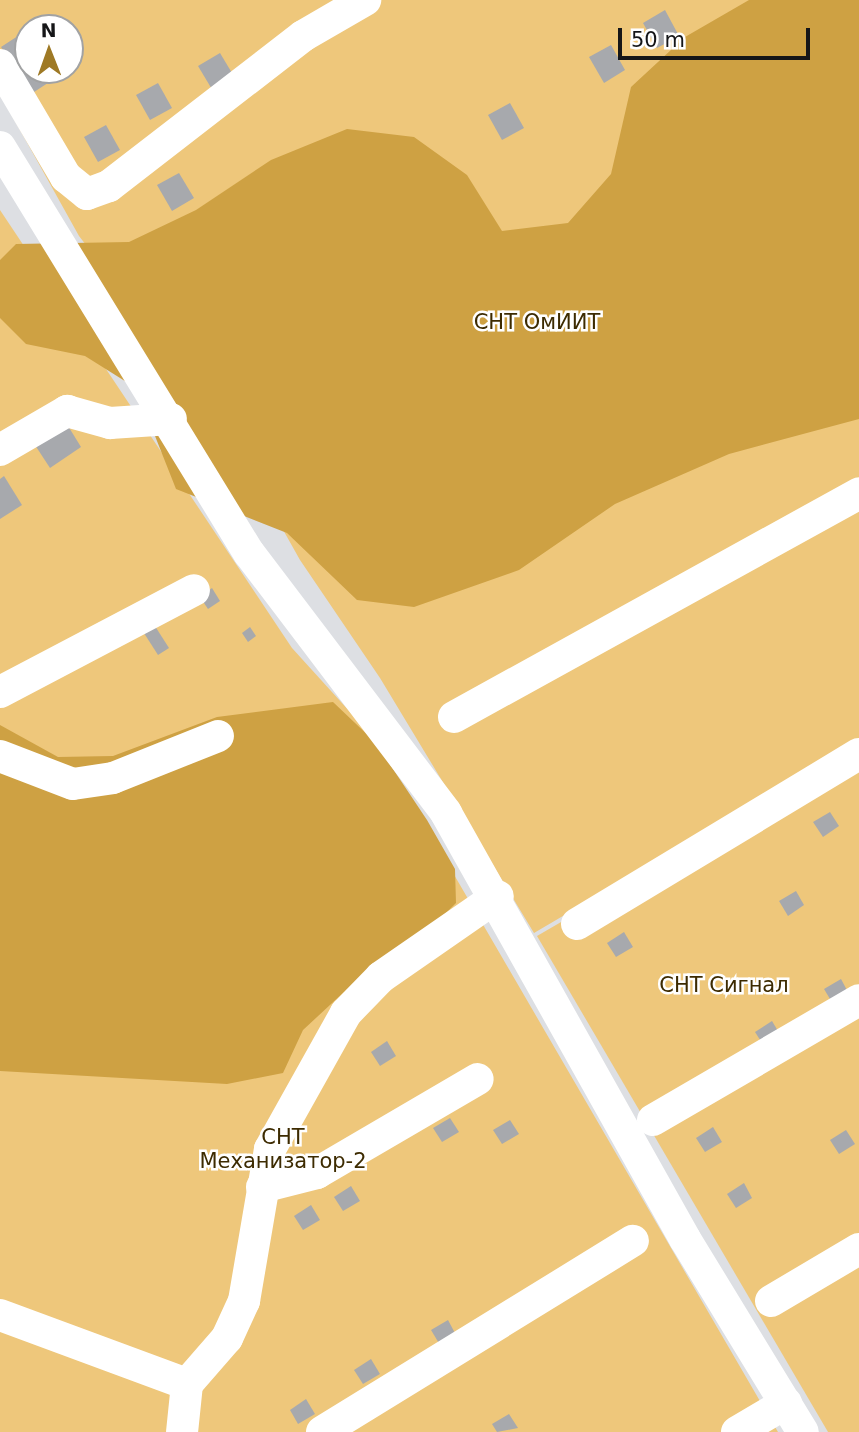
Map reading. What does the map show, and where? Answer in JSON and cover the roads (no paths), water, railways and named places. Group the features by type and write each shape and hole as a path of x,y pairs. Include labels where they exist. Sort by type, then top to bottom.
{"street":[{"path":"0,65 66,177 87,194 109,186 303,36 365,0"},
{"path":"0,147 171,419 249,554 378,716 498,896 685,1239 803,1432"},
{"path":"0,450 66,411 110,423 171,419"},
{"path":"454,717 859,494"},
{"path":"0,692 194,590"},
{"path":"2,760 73,784 113,778 218,736"},
{"path":"577,924 859,754"},
{"path":"182,1432 187,1384 228,1339 244,1301 270,1149 346,1013 381,977 498,896"},
{"path":"653,1120 859,1000"},
{"path":"262,1187 317,1173 478,1079"},
{"path":"322,1432 633,1241"},
{"path":"771,1301 859,1249"},
{"path":"0,1315 187,1384"},
{"path":"737,1432 786,1403"}],"park label":[{"name":"СНТ ОмИИТ","path":"537,322"},
{"name":"СНТ Сигнал","path":"724,985"},
{"name":"СНТ Механизатор-2","path":"283,1149"}]}
